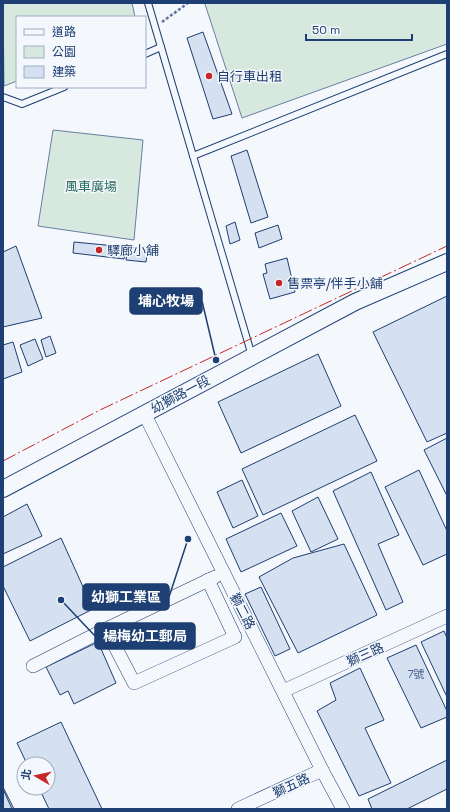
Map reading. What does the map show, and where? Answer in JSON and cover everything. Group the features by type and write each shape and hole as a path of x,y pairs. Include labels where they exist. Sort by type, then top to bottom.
{"street":[{"name":"幼獅路一段","path":"3,489 355,302 447,262"},
{"name":"獅二路","path":"144,413 322,770 343,809"},
{"path":"33,666 106,629 224,573"},
{"path":"106,629 134,683 235,637 208,580"},
{"name":"獅三路","path":"283,691 447,616"},
{"name":"獅五路","path":"238,809 322,770"}],"lane":[{"path":"148,3 252,356"},
{"path":"146,54 161,47"},
{"path":"193,156 447,54"},
{"path":"3,97 22,104 62,88"}],"path":[{"path":"155,27 188,3"}],"green space":[{"path":"3,3 132,3 135,16 16,16 16,81 4,86"},
{"path":"447,3 447,44 242,118 205,4"},
{"name":"風車廣場","path":"53,130 143,140 134,240 38,226"}],"building":[{"name":"自行車出租","path":"203,32 232,114 213,119 187,38"},
{"path":"247,150 268,217 251,223 231,156"},
{"path":"235,222 240,240 230,244 226,226"},
{"path":"278,225 282,239 259,248 255,233"},
{"name":"驛廊小舖","path":"74,242 126,247 124,259 73,253"},
{"path":"16,246 42,318 3,327 3,252"},
{"path":"128,247 148,248 146,262 126,260"},
{"name":"售票亭/伴手小舖","path":"287,258 295,292 270,299 263,274 267,273 265,264"},
{"path":"447,296 447,433 427,442 373,332"},
{"path":"50,336 56,353 46,357 41,340"},
{"path":"35,339 43,359 28,366 20,345"},
{"path":"13,342 22,372 3,379 3,345"},
{"path":"318,354 341,406 241,453 218,402"},
{"path":"355,415 377,461 263,515 242,469"},
{"path":"447,438 447,496 424,450"},
{"path":"419,470 447,531 447,554 423,565 385,487"},
{"path":"371,472 399,535 378,544 403,602 386,610 333,491"},
{"path":"242,480 258,516 233,528 217,492"},
{"path":"318,497 338,539 311,552 292,511"},
{"path":"27,504 42,536 3,554 3,517"},
{"path":"281,513 297,546 241,572 226,539"},
{"path":"61,538 93,609 30,641 3,586 3,567"},
{"path":"344,544 377,615 298,653 259,577 293,558"},
{"path":"261,587 290,649 275,656 245,594"},
{"path":"444,631 447,638 447,697 421,642"},
{"path":"98,642 116,683 74,704 68,691 60,695 46,667"},
{"path":"416,645 447,711 447,717 421,728 387,658"},
{"path":"360,668 384,720 365,728 391,783 359,796 317,711 336,700 330,683"},
{"path":"61,722 102,809 49,809 43,796 56,796 56,756 23,756 17,743"},
{"path":"447,760 447,789 407,809 372,809 368,799"},
{"path":"3,787 14,809 3,809"},
{"path":"3,789 12,809 3,809"}],"power":[{"path":"3,461 100,410 447,246"}],"place":[{"name":"自行車出租","path":"209,76"},
{"name":"驛廊小舖","path":"99,250"},
{"name":"售票亭/伴手小舖","path":"279,283"},
{"name":"埔心牧場","path":"216,360"},
{"name":"幼獅工業區","path":"188,539"},
{"name":"楊梅幼工郵局","path":"61,600"}]}
